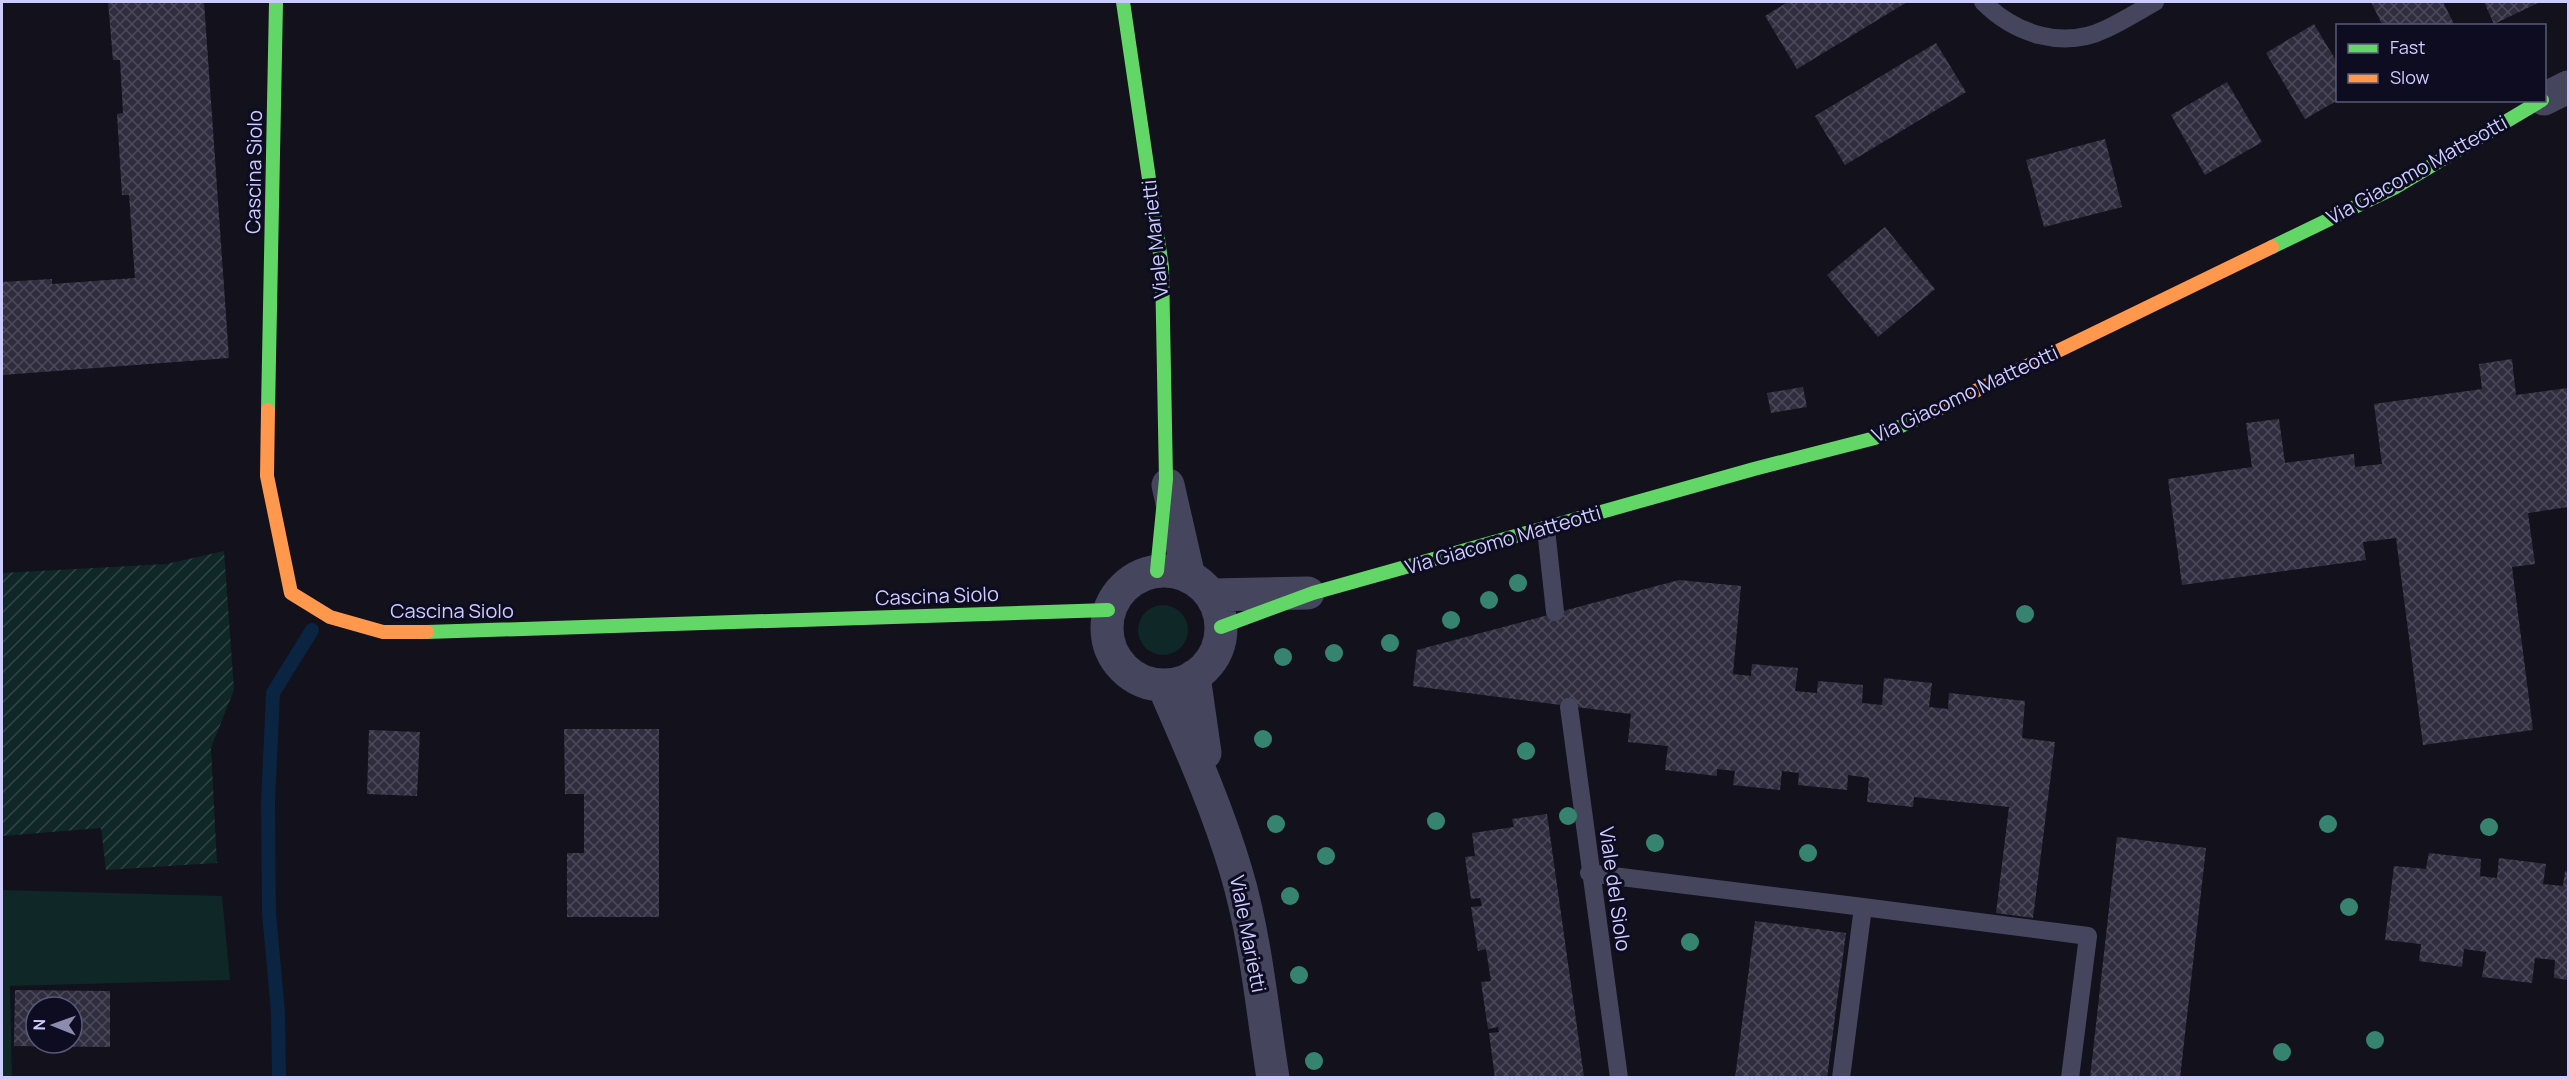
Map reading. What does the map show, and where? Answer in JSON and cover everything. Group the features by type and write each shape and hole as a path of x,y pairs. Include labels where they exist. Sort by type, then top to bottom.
{"street":[{"name":"Cascina Siolo","path":"276,2 267,476 291,593 330,617 383,632 467,632 1108,610"},
{"name":"Viale Marietti","path":"1122,2 1162,267 1167,479 1157,571"},
{"name":"Via Giacomo Matteotti","path":"2546,98 2568,87"},
{"name":"Via Giacomo Matteotti","path":"1221,627 1312,593 1743,472 1875,438 2394,188 2539,102"},
{"name":"Viale Marietti","path":"1167,479 1200,586"},
{"path":"1157,571 1171,571 1200,586 1218,610 1221,627 1220,641 1214,656 1194,676 1182,682 1163,685 1133,676 1120,664 1111,649 1107,632 1108,610 1126,584 1140,575 1157,571"},
{"name":"Via Giacomo Matteotti","path":"1200,586 1312,593"},
{"name":"Viale Marietti","path":"1194,676 1211,793"},
{"name":"Viale Marietti","path":"1163,685 1211,793 1237,873 1252,941 1273,1077"}],"lane":[{"path":"1983,2 2021,30 2053,39 2072,39 2106,30 2155,2"},
{"path":"1546,529 1555,612"},
{"name":"Viale del Siolo","path":"1569,707 1619,1077"},
{"path":"1590,873 2088,936 2070,1077"},
{"path":"1841,1077 1863,907"}],"green space":[{"path":"224,551 234,690 211,748 217,863 106,870 101,828 2,836 2,573 166,564"},
{"path":"1168,605 1181,612 1187,620 1187,640 1181,648 1173,654 1158,655 1145,648 1139,640 1138,625 1145,612 1153,606"},
{"path":"2,890 222,896 230,980 10,986 12,1077 2,1077"}],"building":[{"path":"108,2 204,2 229,358 2,375 2,282 52,279 52,284 135,278 129,195 122,195 117,114 123,113 120,60 113,60"},
{"path":"1788,2 1907,2 1797,69 1765,16"},
{"path":"2371,2 2443,2 2454,24 2382,24"},
{"path":"2484,2 2540,2 2494,24"},
{"path":"2314,24 2336,61 2336,101 2305,119 2266,53"},
{"path":"1936,43 1966,92 1845,165 1815,116"},
{"path":"2227,82 2262,142 2205,175 2171,115"},
{"path":"2105,139 2122,207 2044,227 2026,160"},
{"path":"1885,227 1935,289 1878,337 1827,275"},
{"path":"2512,359 2516,395 2568,388 2568,507 2528,513 2535,564 2512,567 2533,730 2423,745 2396,538 2363,542 2366,560 2182,585 2168,479 2252,467 2246,423 2279,419 2285,463 2354,454 2355,467 2382,464 2374,404 2482,389 2479,364"},
{"path":"1803,387 1807,407 1771,413 1767,393"},
{"path":"1679,580 1741,586 1733,674 1751,676 1752,664 1798,668 1795,691 1817,693 1818,681 1863,685 1862,703 1882,705 1884,678 1932,683 1929,707 1948,709 1949,693 2025,701 2022,738 2055,742 2033,918 1996,913 2009,807 1914,797 1913,807 1867,802 1869,778 1848,775 1847,790 1798,785 1799,773 1782,771 1780,790 1733,785 1735,771 1717,769 1717,776 1665,770 1668,746 1628,742 1631,714 1413,686 1417,650"},
{"path":"564,729 659,729 659,917 567,917 567,853 584,853 584,794 565,794"},
{"path":"369,730 420,732 417,796 367,794"},
{"path":"1547,814 1584,1077 1495,1078 1489,1033 1499,1032 1498,1027 1488,1029 1481,982 1491,981 1486,949 1478,951 1471,907 1482,906 1480,898 1471,899 1465,857 1475,856 1472,833 1514,827 1512,819"},
{"path":"2117,837 2206,848 2180,1078 2090,1078"},
{"path":"2429,853 2481,859 2480,876 2497,878 2499,858 2546,864 2543,884 2563,886 2565,871 2568,872 2568,980 2554,978 2555,960 2535,958 2532,983 2482,977 2486,952 2464,949 2462,967 2419,961 2421,944 2385,940 2394,866 2426,869"},
{"path":"1755,921 1846,933 1827,1078 1735,1078"},
{"path":"15,990 110,991 110,1047 84,1047 84,995 24,995 24,1046 14,1046"}],"waterway":[{"path":"279,1078 278,1012 269,913 268,803 273,693 312,630"}],"traffic: fast":[{"path":"268,410 276,2"},
{"path":"1123,2 1162,267 1166,479 1157,571"},
{"path":"2272,247 2394,188 2539,102"},
{"path":"1221,627 1313,593 1754,469 1875,438 1930,413"},
{"path":"427,632 1108,610"}],"traffic: slow":[{"path":"1930,413 2272,247"},
{"path":"268,410 267,476 291,593 330,617 383,632 427,632"}]}
